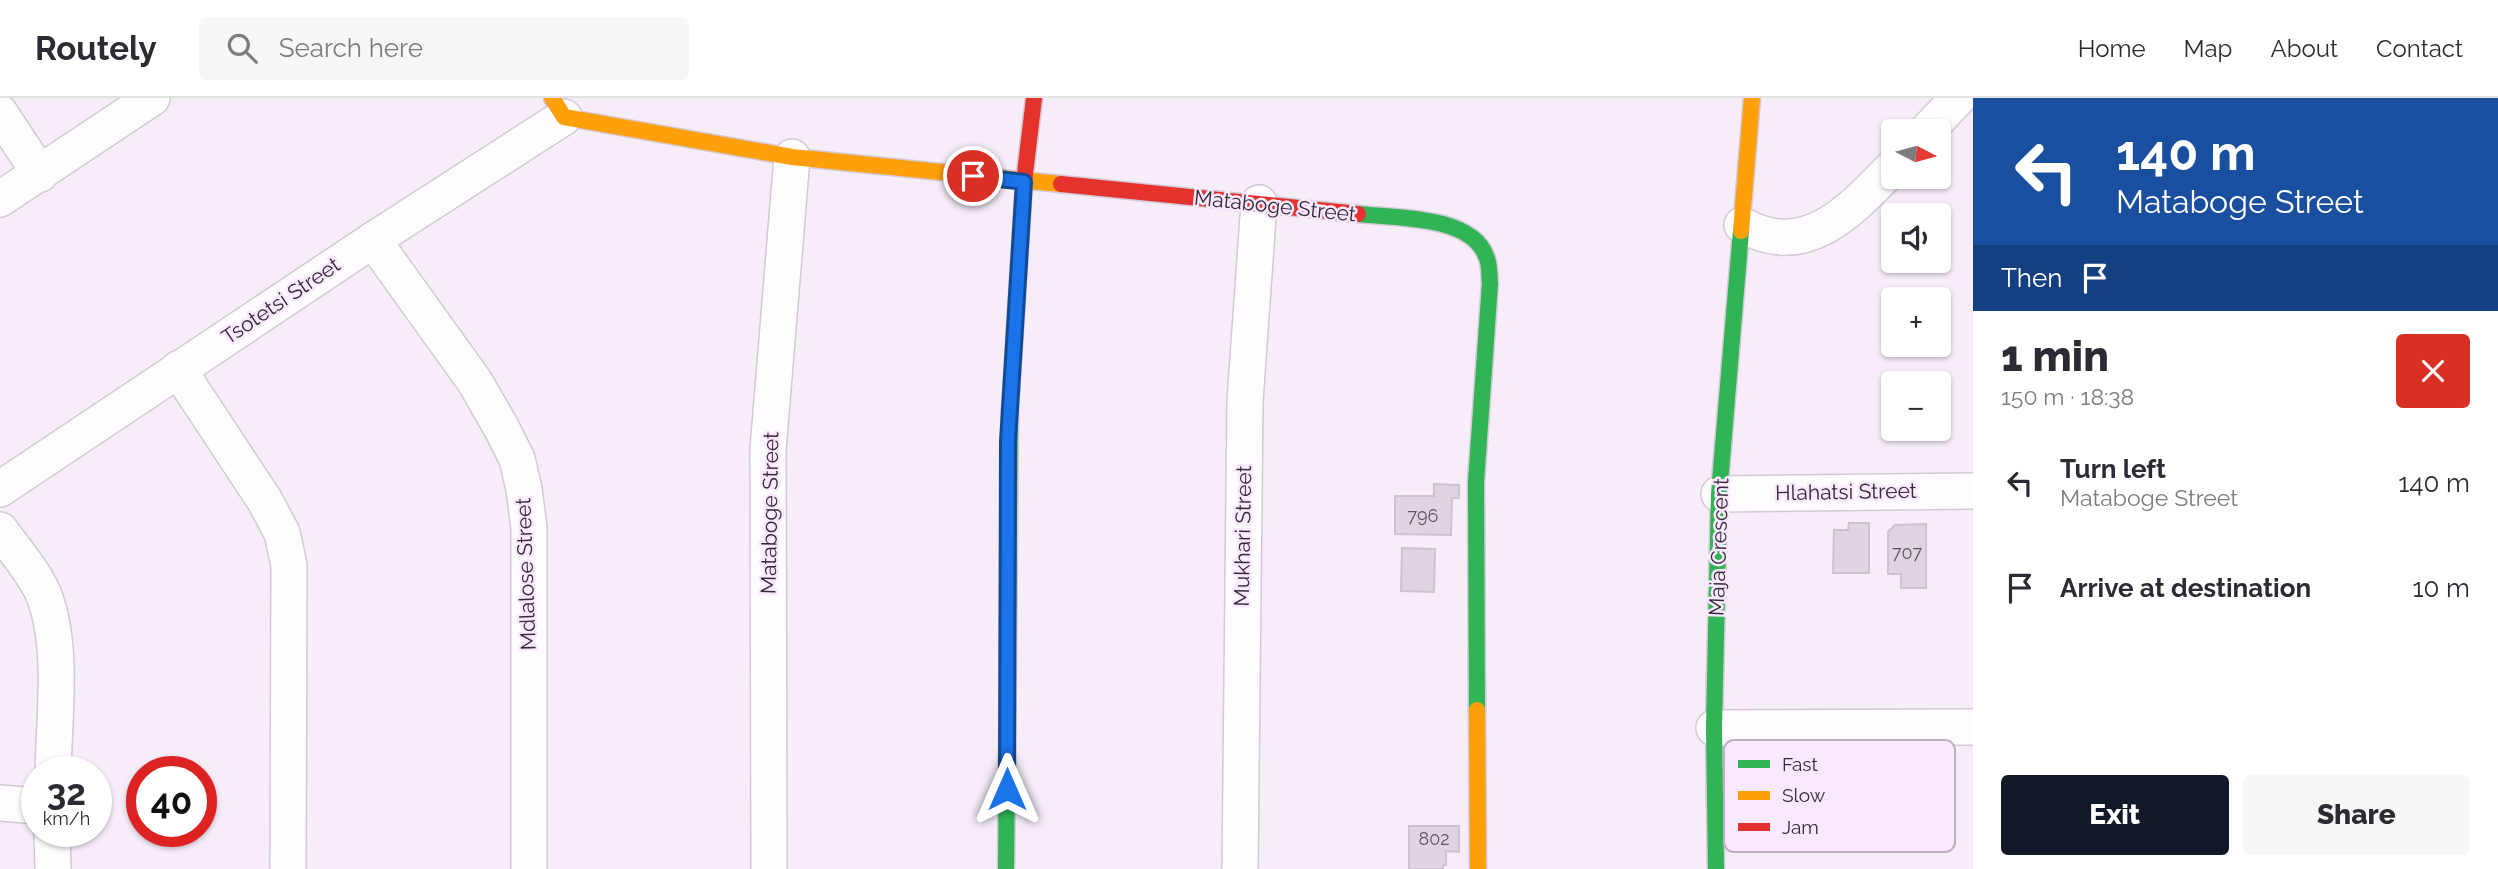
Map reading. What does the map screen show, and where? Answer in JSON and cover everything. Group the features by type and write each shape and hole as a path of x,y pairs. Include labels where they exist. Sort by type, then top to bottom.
{"street":[{"path":"0,199 152,98"},
{"path":"1006,869 1008,441 1024,182 1034,98"},
{"name":"Maja Crescent","path":"1716,869 1714,728 1719,494 1752,98"},
{"path":"1938,119 1958,98"},
{"name":"Mataboge Street","path":"558,107 792,157 1435,222 1454,227 1474,240 1486,256 1490,284 1476,482 1478,869"},
{"name":"Tsotetsi Street","path":"0,489 373,240 558,107"},
{"path":"0,113 40,174"},
{"name":"Mataboge Street","path":"769,869 768,450 792,157"},
{"path":"1742,225 1758,234 1781,239 1811,233 1856,206 1881,180"},
{"name":"Mukhari Street","path":"1240,869 1245,401 1259,203"},
{"name":"Mdlalose Street","path":"373,240 475,382 517,459 529,528 529,869"},
{"path":"178,369 265,501 282,533 289,565 288,869"},
{"name":"Hlahatsi Street","path":"1719,494 1973,491"},
{"path":"0,530 42,592 52,625 55,665 53,756"},
{"path":"1714,728 1973,727"},
{"path":"0,803 21,805"},
{"path":"52,847 53,869"}],"building":[{"path":"1434,484 1459,485 1459,498 1452,498 1451,535 1395,534 1395,496 1434,496"},
{"path":"1849,523 1869,523 1869,573 1833,573 1834,530 1848,530"},
{"path":"1926,524 1926,588 1901,588 1901,574 1888,574 1888,532 1895,525"},
{"path":"1402,548 1435,549 1434,592 1401,591"},
{"path":"1409,826 1459,826 1459,852 1446,851 1446,865 1443,865 1443,869 1409,869"}],"traffic: fast":[{"path":"1358,214 1410,218 1448,226 1465,233 1478,243 1488,262 1490,283 1476,482 1477,710"},
{"path":"1716,869 1714,728 1719,494 1741,231"},
{"path":"1006,869 1010,409"}],"traffic: slow":[{"path":"552,98 564,117 792,157 1061,184"},
{"path":"1741,231 1752,98"},
{"path":"1477,710 1478,869"}],"traffic: jam":[{"path":"1010,409 1024,182 1034,98"},
{"path":"1061,184 1358,214"}],"route":[{"path":"973,176 1024,182 1008,441 1007,789"}]}
